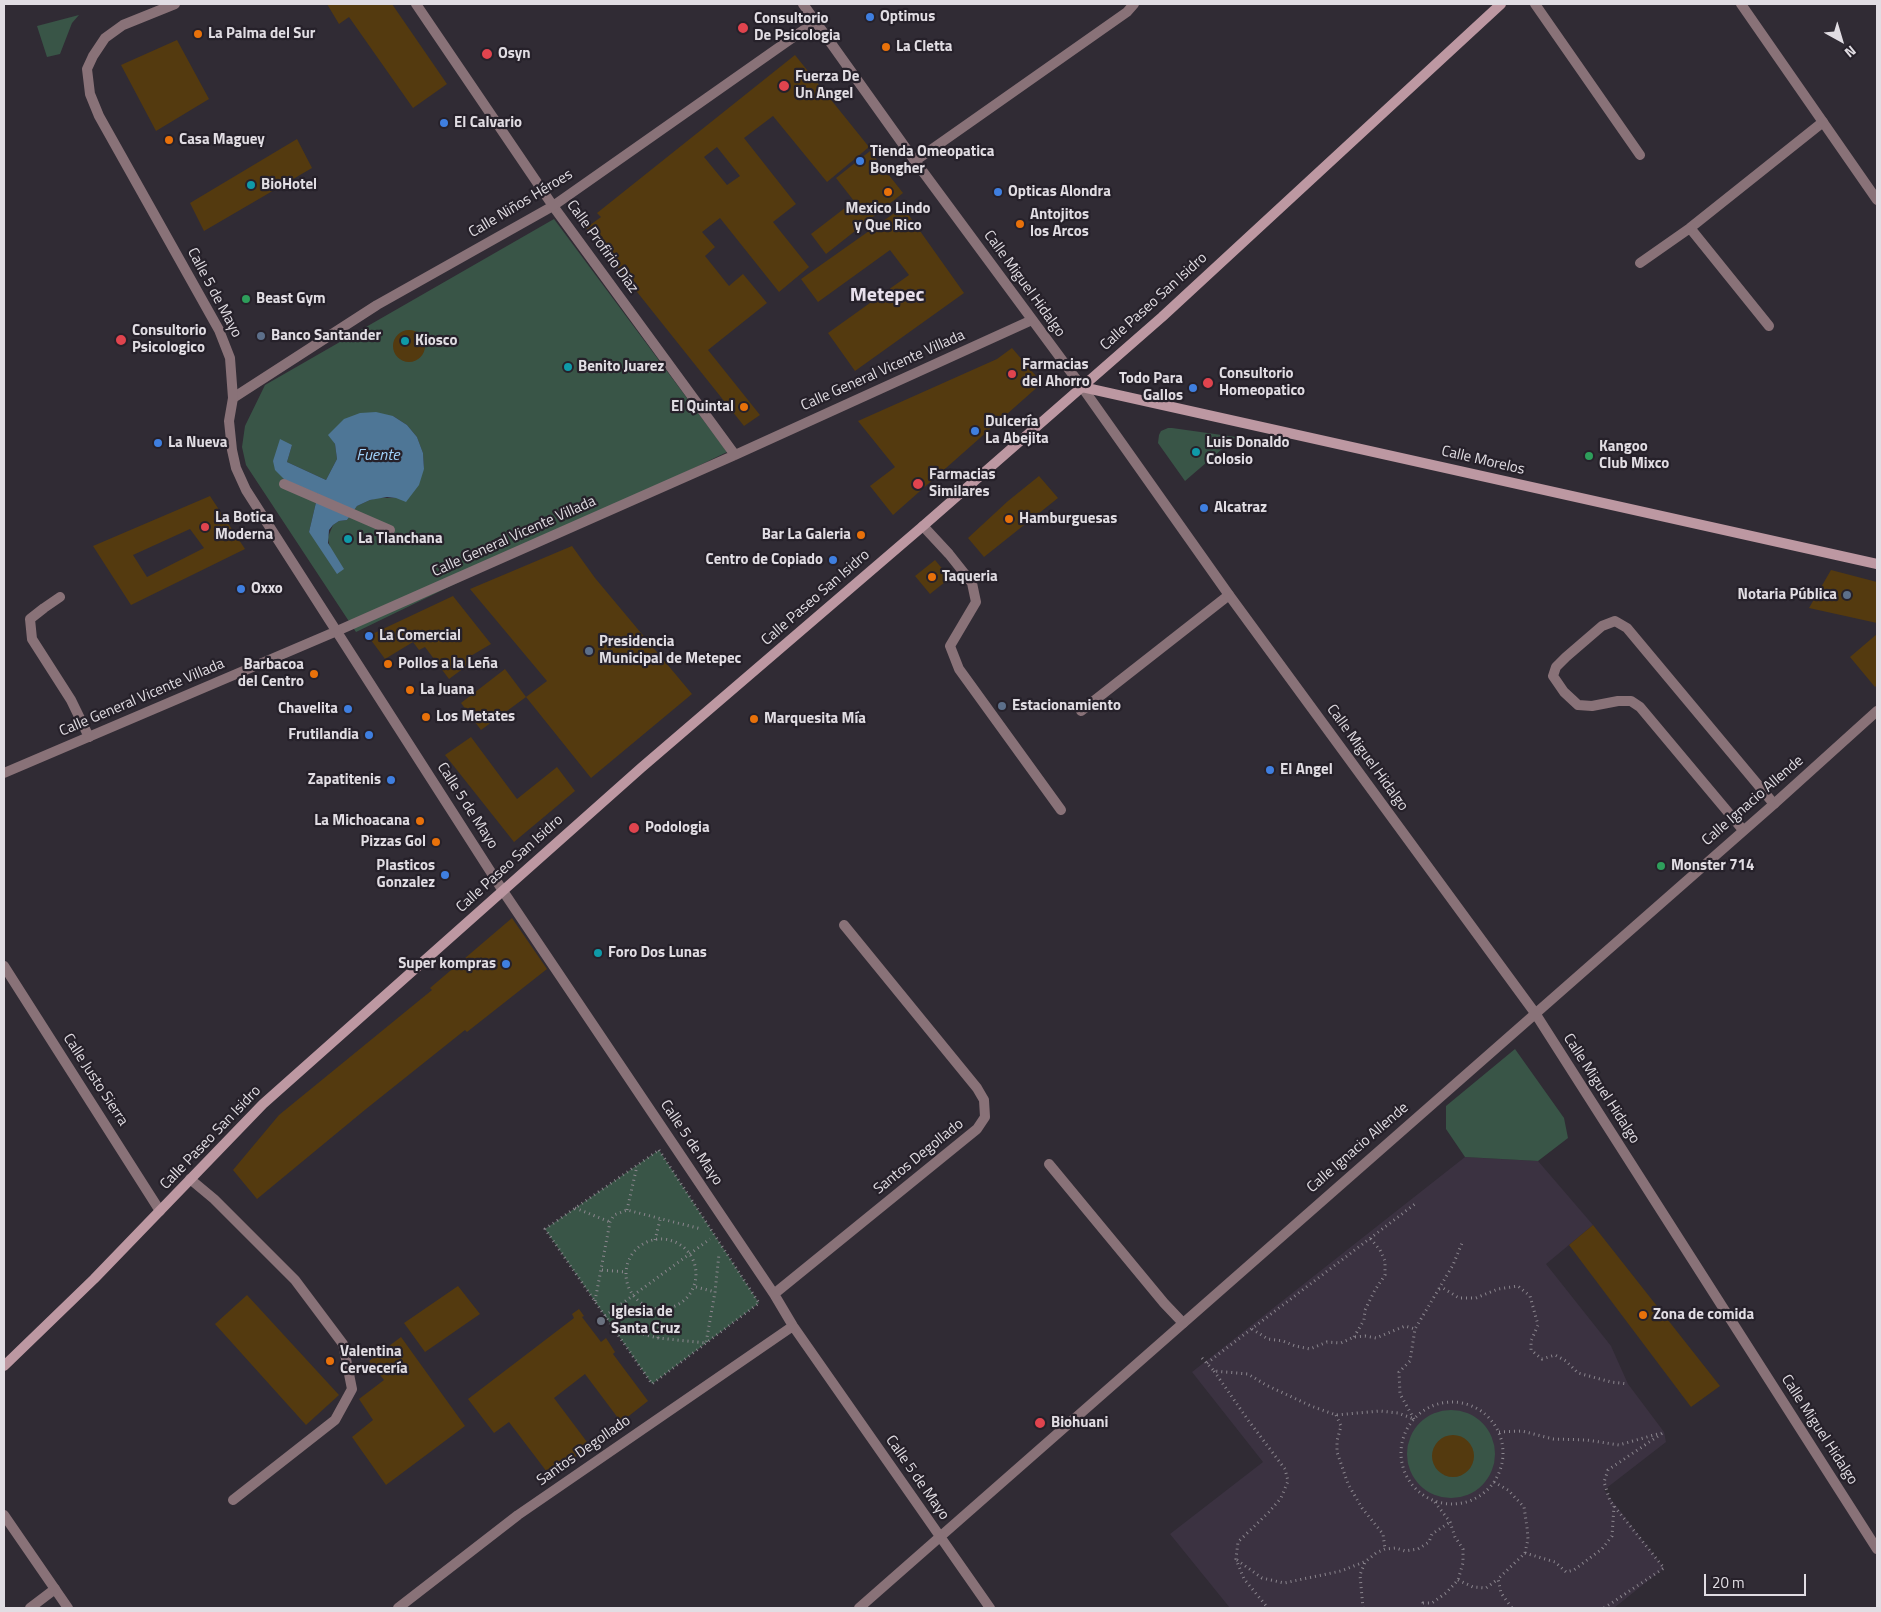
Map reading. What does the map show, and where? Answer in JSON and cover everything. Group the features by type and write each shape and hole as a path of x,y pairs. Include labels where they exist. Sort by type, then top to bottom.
{"main road":[{"name":"Calle Paseo San Isidro","path":"4,1366 94,1279 263,1104 641,768 923,526 1169,310 1501,4"},
{"name":"Calle Morelos","path":"1082,387 1877,564"}],"street":[{"name":"Calle 5 de Mayo","path":"175,4 123,25 105,38 87,69 90,94 99,116 219,330 230,358 232,450 236,468 246,490 504,891 774,1294 793,1326 990,1608"},
{"name":"Calle Profirio Díaz","path":"416,4 552,206 735,455"},
{"name":"Calle Miguel Hidalgo","path":"803,4 915,161 1082,387 1228,595 1535,1013 1877,1549"},
{"path":"915,161 1126,12 1134,4"},
{"path":"1535,4 1640,155"},
{"path":"1740,4 1877,200"},
{"name":"Calle Niños Héroes","path":"232,398 377,305 552,206 816,22"},
{"path":"1640,262 1690,228 1823,122"},
{"path":"1690,228 1768,326"},
{"name":"Calle General Vicente Villada","path":"4,773 337,631 735,455 1032,320"},
{"path":"284,484 390,530"},
{"path":"923,526 972,583 976,602 950,646 958,670 1061,810"},
{"path":"1081,711 1228,595"},
{"path":"60,597 30,619 32,638 71,700 89,737"},
{"path":"1743,830 1640,706 1631,701 1618,701 1592,706 1578,705 1564,692 1553,676 1556,668 1566,657 1602,626 1616,621 1627,628 1774,804"},
{"name":"Calle Ignacio Allende","path":"859,1608 1774,804 1877,710"},
{"name":"Santos Degollado","path":"774,1294 977,1129 985,1117 984,1100 977,1088 844,925"},
{"name":"Calle Justo Sierra","path":"4,966 160,1211"},
{"path":"1049,1164 1164,1303 1183,1323"},
{"path":"190,1179 214,1199 295,1280 343,1344 352,1389 335,1420 234,1500"},
{"name":"Santos Degollado","path":"398,1608 518,1515 793,1326"},
{"path":"4,1515 68,1608"},
{"path":"30,1608 55,1589"}],"path":[{"path":"659,1150 759,1303 652,1384 545,1229 575,1208 659,1150"},
{"path":"627,1210 637,1166"},
{"path":"1206,1363 1415,1204"},
{"path":"575,1208 610,1222"},
{"path":"595,1302 610,1222 614,1215 627,1210 660,1220 712,1231"},
{"path":"655,1240 660,1220"},
{"path":"605,1316 715,1235"},
{"path":"662,1238 683,1246 690,1254 696,1265 696,1286 689,1297 680,1304 669,1309 657,1310 645,1306 628,1289 627,1264 632,1253 641,1245 662,1238"},
{"path":"1354,1337 1364,1320 1365,1310 1374,1290 1386,1275 1385,1262 1380,1250 1370,1238"},
{"path":"1414,1419 1400,1394 1399,1372 1410,1361 1415,1329 1439,1289 1462,1243"},
{"path":"706,1343 715,1292 720,1244"},
{"path":"602,1270 626,1272"},
{"path":"696,1286 715,1292"},
{"path":"1439,1289 1443,1288 1458,1298 1476,1298 1498,1289 1518,1286 1530,1296 1538,1325 1531,1341 1531,1350 1542,1359 1556,1355 1566,1361 1578,1373 1611,1382 1628,1384"},
{"path":"658,1338 662,1309"},
{"path":"1252,1329 1268,1339 1284,1341 1295,1346 1310,1349 1326,1342 1341,1343 1354,1337 1376,1338 1405,1326 1415,1329"},
{"path":"613,1327 658,1338 706,1343"},
{"path":"1202,1358 1214,1371 1285,1469 1288,1481 1281,1498 1238,1542 1236,1560 1244,1579 1268,1608"},
{"path":"1214,1371 1248,1374 1266,1385 1311,1406 1336,1415 1380,1411 1398,1413 1414,1419"},
{"path":"1458,1402 1475,1407 1489,1417 1499,1432 1503,1448 1502,1466 1494,1482 1482,1494 1467,1502 1449,1504 1434,1501 1419,1492 1408,1480 1402,1465 1401,1449 1405,1433 1414,1419 1426,1409 1442,1403 1458,1402"},
{"path":"1336,1415 1341,1426 1337,1441 1337,1452 1348,1484 1362,1508 1383,1534 1385,1549"},
{"path":"1499,1432 1522,1431 1553,1439 1587,1440 1619,1445 1664,1432 1608,1470 1604,1482 1610,1502 1664,1568 1604,1608"},
{"path":"1458,1580 1473,1587 1486,1588 1498,1579 1524,1553 1528,1539 1524,1507 1508,1490 1494,1482"},
{"path":"1424,1608 1423,1603 1432,1603 1446,1593 1458,1580 1463,1563 1463,1549 1455,1537 1450,1522 1434,1501"},
{"path":"1524,1553 1555,1562 1566,1572 1574,1570 1602,1549 1612,1536 1614,1505"},
{"path":"1236,1560 1262,1578 1284,1583 1340,1571 1365,1562 1376,1553 1385,1549 1396,1548 1405,1551 1418,1549 1429,1542 1432,1534 1450,1522"},
{"path":"1363,1608 1360,1575 1365,1562"},
{"path":"1498,1579 1501,1593 1512,1608"}],"shaded area":[{"path":"1465,1157 1538,1161 1593,1225 1546,1264 1611,1346 1628,1384 1664,1432 1666,1442 1604,1490 1664,1568 1614,1608 1230,1608 1170,1534 1263,1462 1192,1372"}],"green space":[{"path":"79,15 72,23 60,54 47,57 37,26"},
{"path":"554,219 727,452 356,632 246,465 242,447 245,426 265,385","holes":["393,416 407,425 417,437 423,453 424,469 396,498 370,500 357,506 347,520 339,521 333,525 328,537 330,549 309,532 318,494 273,461 292,445 287,462 326,480 337,459 335,444 329,435"]},
{"path":"1168,428 1236,437 1185,481 1158,443 1161,431"},
{"path":"1515,1049 1564,1118 1568,1138 1538,1161 1465,1157 1446,1129 1446,1106"},
{"path":"659,1150 759,1303 652,1384 545,1229"},
{"path":"1451,1410 1468,1414 1482,1423 1491,1437 1495,1454 1491,1471 1482,1485 1468,1494 1451,1498 1434,1494 1420,1485 1411,1471 1407,1454 1411,1437 1420,1423 1434,1414"}],"water":[{"name":"Fuente","path":"376,412 393,416 407,425 417,437 423,453 424,469 419,485 406,502 387,497 370,500 357,506 347,520 339,521 333,525 329,530 328,543 344,569 337,574 309,532 318,494 285,480 275,470 273,461 280,439 292,445 287,462 326,480 337,459 335,444 328,435 344,419 360,413"}],"building":[{"path":"327,4 392,4 447,84 413,108 349,17 339,24"},
{"path":"177,40 209,99 156,131 121,65"},
{"path":"795,55 869,147 827,182 773,116 744,138 796,204 773,222 809,267 779,292 720,218 702,232 715,247 705,256 729,286 743,274 767,303 708,350 760,415 744,426 586,228 601,217 597,213","holes":["717,147 740,176 727,185 704,157"]},
{"name":"BioHotel","path":"297,139 312,168 204,231 190,203"},
{"path":"870,151 903,193 826,254 811,234 854,201 836,178"},
{"path":"903,207 964,293 855,371 828,333 909,275 890,250 818,302 801,279"},
{"path":"409,330 415,331 420,335 424,340 424,352 420,357 415,361 409,362 403,361 398,357 394,352 393,346 394,340 398,335 403,331"},
{"path":"1012,348 1042,383 893,515 870,486 895,467 858,421 997,359"},
{"name":"Hamburguesas","path":"1039,476 1058,498 984,557 968,538 1008,501"},
{"path":"210,496 245,549 131,605 93,546","holes":["190,529 204,548 147,577 133,555"]},
{"name":"Presidencia Municipal de Metepec","path":"572,546 595,578 692,694 591,778 526,697 547,681 470,589"},
{"name":"Taqueria","path":"935,560 950,578 930,594 915,576"},
{"name":"Notaria Pública","path":"1831,570 1877,582 1877,623 1809,608"},
{"path":"453,596 491,644 469,657 472,662 449,679 425,647 419,650 413,642 385,659 368,636"},
{"path":"1877,634 1877,685 1875,687 1850,657"},
{"path":"505,669 526,697 481,730 461,703"},
{"path":"471,737 517,799 557,767 575,791 514,842 445,755"},
{"path":"512,918 547,969 467,1032 465,1030 257,1199 233,1170 279,1115 432,990 430,988"},
{"name":"Zona de comida","path":"1593,1225 1720,1386 1691,1407 1569,1245"},
{"path":"458,1286 480,1314 425,1352 404,1323"},
{"path":"247,1295 339,1395 306,1425 215,1324"},
{"path":"579,1309 584,1316 582,1317 601,1342 606,1338 615,1352 613,1354 648,1401 621,1422 585,1374 554,1398 590,1446 550,1476 509,1422 494,1433 468,1399 574,1318 572,1314"},
{"path":"401,1337 465,1426 386,1485 352,1437 373,1420 359,1399 384,1380 369,1361"},
{"path":"1453,1435 1468,1441 1474,1456 1468,1471 1453,1477 1438,1471 1432,1456 1438,1441"}],"place":[{"name":"Optimus","path":"870,17"},
{"name":"Consultorio De Psicologia","path":"743,28"},
{"name":"La Palma del Sur","path":"198,34"},
{"name":"La Cletta","path":"886,47"},
{"name":"Osyn","path":"487,54"},
{"name":"Fuerza De Un Angel","path":"784,86"},
{"name":"El Calvario","path":"444,123"},
{"name":"Casa Maguey","path":"169,140"},
{"name":"Tienda Omeopatica Bongher","path":"860,161"},
{"name":"BioHotel","path":"251,185"},
{"name":"Mexico Lindo y Que Rico","path":"888,192"},
{"name":"Opticas Alondra","path":"998,192"},
{"name":"Antojitos los Arcos","path":"1020,224"},
{"name":"Beast Gym","path":"246,299"},
{"name":"Banco Santander","path":"261,336"},
{"name":"Consultorio Psicologico","path":"121,340"},
{"name":"Kiosco","path":"405,341"},
{"name":"Benito Juarez","path":"568,367"},
{"name":"Farmacias del Ahorro","path":"1012,374"},
{"name":"Consultorio Homeopatico","path":"1208,383"},
{"name":"Todo Para Gallos","path":"1193,388"},
{"name":"El Quintal","path":"744,407"},
{"name":"Dulcería La Abejita","path":"975,431"},
{"name":"La Nueva","path":"158,443"},
{"name":"Luis Donaldo Colosio","path":"1196,452"},
{"name":"Kangoo Club Mixco","path":"1589,456"},
{"name":"Farmacias Similares","path":"918,484"},
{"name":"Alcatraz","path":"1204,508"},
{"name":"Hamburguesas","path":"1009,519"},
{"name":"La Botica Moderna","path":"205,527"},
{"name":"Bar La Galeria","path":"861,535"},
{"name":"La Tlanchana","path":"348,539"},
{"name":"Centro de Copiado","path":"833,560"},
{"name":"Taqueria","path":"932,577"},
{"name":"Oxxo","path":"241,589"},
{"name":"Notaria Pública","path":"1847,595"},
{"name":"La Comercial","path":"369,636"},
{"name":"Presidencia Municipal de Metepec","path":"589,651"},
{"name":"Pollos a la Leña","path":"388,664"},
{"name":"Barbacoa del Centro","path":"314,674"},
{"name":"La Juana","path":"410,690"},
{"name":"Estacionamiento","path":"1002,706"},
{"name":"Chavelita","path":"348,709"},
{"name":"Los Metates","path":"426,717"},
{"name":"Marquesita Mía","path":"754,719"},
{"name":"Frutilandia","path":"369,735"},
{"name":"El Angel","path":"1270,770"},
{"name":"Zapatitenis","path":"391,780"},
{"name":"La Michoacana","path":"420,821"},
{"name":"Podologia","path":"634,828"},
{"name":"Pizzas Gol","path":"436,842"},
{"name":"Monster 714","path":"1661,866"},
{"name":"Plasticos Gonzalez","path":"445,875"},
{"name":"Foro Dos Lunas","path":"598,953"},
{"name":"Super kompras","path":"506,964"},
{"name":"Zona de comida","path":"1643,1315"},
{"name":"Iglesia de Santa Cruz","path":"601,1321"},
{"name":"Valentina Cervecería","path":"330,1361"},
{"name":"Biohuani","path":"1040,1423"}],"district":[{"name":"Metepec","path":"887,296"}]}
